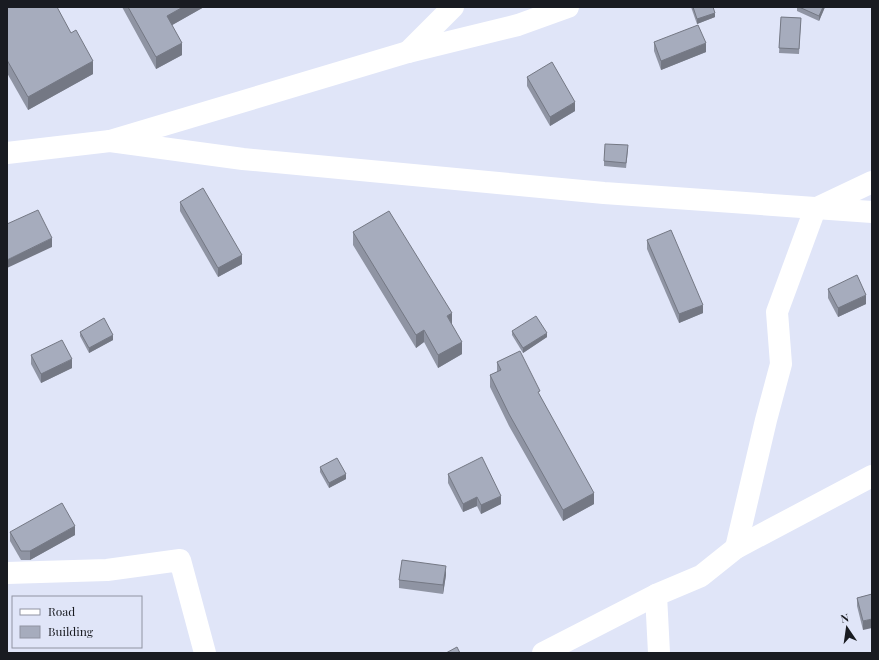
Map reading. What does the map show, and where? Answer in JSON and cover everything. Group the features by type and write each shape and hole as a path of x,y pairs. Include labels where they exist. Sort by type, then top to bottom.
{"street":[{"path":"408,52 453,7"},
{"path":"7,153 110,142 408,52 518,25 568,7"},
{"path":"110,142 243,159 604,194 872,212"},
{"path":"736,548 766,420 781,364 777,312 815,209 872,182"},
{"path":"542,653 656,595 701,576 736,548 872,476"},
{"path":"7,573 107,570 180,560 205,653"},
{"path":"656,595 659,653"}],"building":[{"path":"7,7 57,7 71,33 76,30 93,61 28,97 7,60"},
{"path":"128,7 183,7 167,16 182,43 156,57"},
{"path":"693,7 713,7 715,13 697,19"},
{"path":"799,7 823,7 819,16"},
{"path":"781,17 801,18 799,49 779,48"},
{"path":"698,25 706,43 661,61 654,42"},
{"path":"552,62 575,102 550,117 527,77"},
{"path":"605,144 628,145 626,163 604,161"},
{"path":"203,188 242,255 218,268 180,202"},
{"path":"38,210 52,238 7,260 7,224"},
{"path":"389,211 452,313 447,316 462,342 438,355 424,330 416,335 353,232"},
{"path":"671,230 703,305 679,314 647,240"},
{"path":"857,275 866,295 838,308 828,289"},
{"path":"536,316 547,333 523,348 512,331"},
{"path":"104,318 113,335 89,348 80,332"},
{"path":"62,340 72,359 41,374 31,355"},
{"path":"520,351 540,391 538,392 594,493 563,510 509,414 490,375 501,370 497,362"},
{"path":"482,457 501,496 481,505 477,497 463,504 448,474"},
{"path":"337,458 346,474 329,483 320,467"},
{"path":"62,503 75,526 30,551 21,551 10,532"},
{"path":"402,560 446,566 443,585 399,580"},
{"path":"872,594 872,619 863,621 857,598"},
{"path":"457,647 460,653 446,653"}]}
